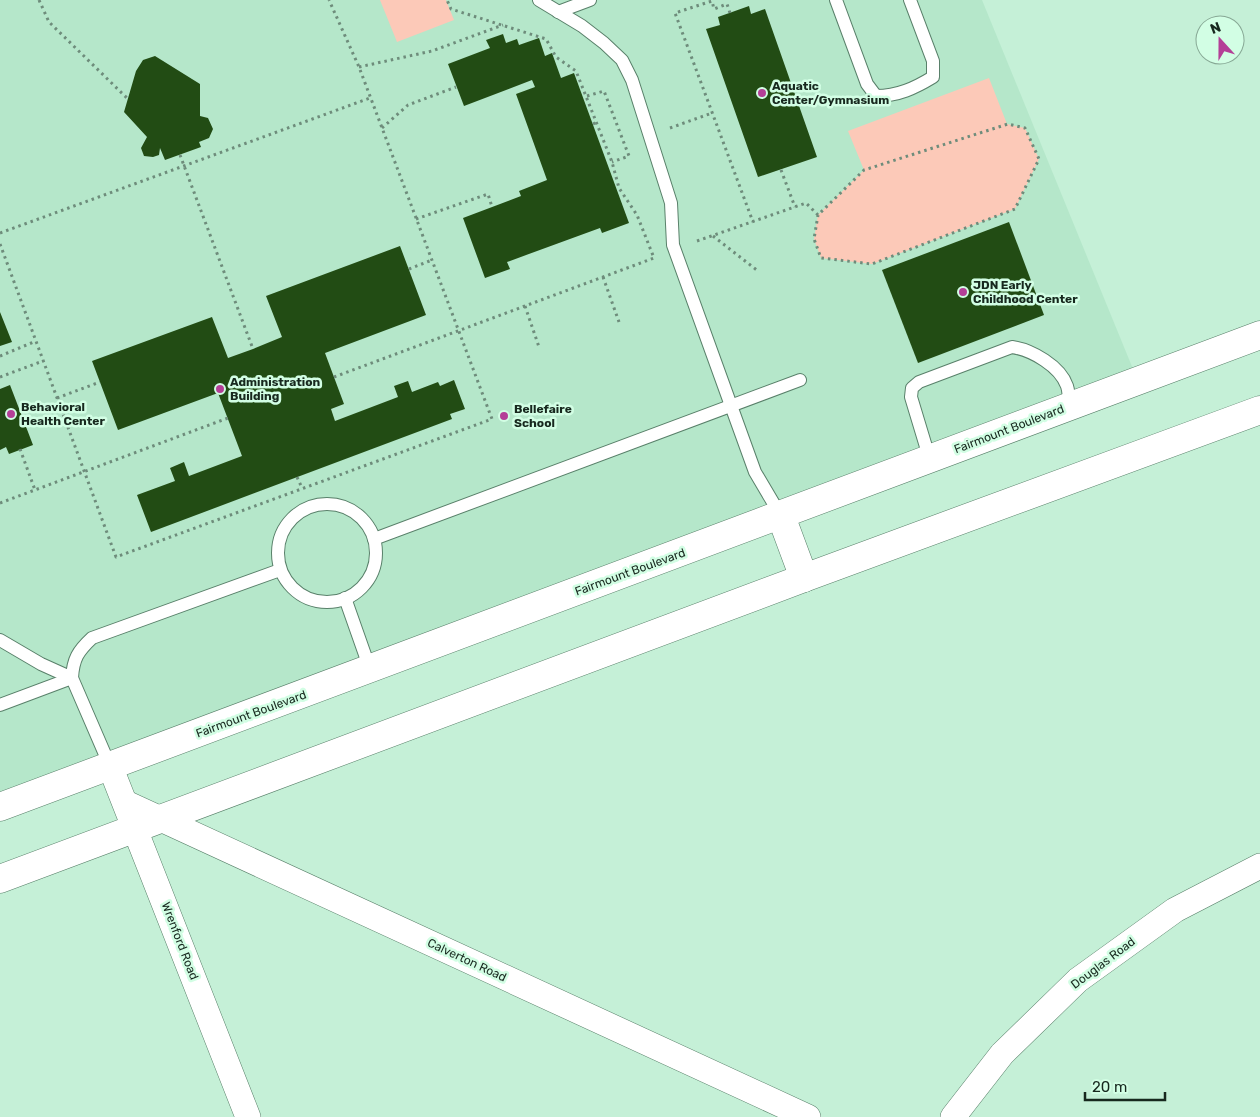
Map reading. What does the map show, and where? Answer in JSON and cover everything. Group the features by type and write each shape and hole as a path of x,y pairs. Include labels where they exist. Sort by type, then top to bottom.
{"main road":[{"name":"Fairmount Boulevard","path":"0,807 781,516 1260,334"},
{"path":"0,880 804,578 1260,410"},
{"path":"781,516 804,578"}],"street":[{"name":"Wrenford Road","path":"110,766 126,803 148,824 248,1117"},
{"name":"Calverton Road","path":"148,824 808,1117"},
{"name":"Douglas Road","path":"952,1117 1002,1054 1078,980 1175,910 1260,866"}],"lane":[{"path":"539,0 582,26 622,60 632,80 671,203 673,245 755,472 781,516"},
{"path":"558,12 590,0"},
{"path":"836,0 868,84 876,96 893,96 918,86 933,77 933,61 910,0"},
{"path":"930,460 910,397 912,388 919,382 1012,347 1024,349 1053,367 1067,386 1069,406"},
{"path":"374,539 800,380"},
{"path":"334,504 350,509 363,519 374,539 376,549 375,564 369,579 358,591 345,598 330,602 307,597 288,583 280,570 278,553 280,537 289,522 301,511 317,505 334,504"},
{"path":"110,766 72,678 72,664 77,652 92,638 280,570"},
{"path":"345,598 370,669"},
{"path":"0,640 41,664 72,678"},
{"path":"0,705 72,678"}],"path":[{"path":"39,0 49,22 129,100"},
{"path":"0,244 2,256 116,557 492,419 359,67 329,0"},
{"path":"334,377 654,258 638,215 619,188 612,162 576,71 556,57 546,39 451,9 447,0"},
{"path":"730,13 727,4 714,9 712,1 675,13 753,222"},
{"path":"359,67 432,51 503,24"},
{"path":"382,128 408,104 456,87"},
{"path":"587,96 604,90 628,156 612,162"},
{"path":"0,233 370,98"},
{"path":"670,128 712,112"},
{"path":"592,124 597,122"},
{"path":"1008,124 1025,128 1039,159 1015,210 872,264 821,258 814,239 818,215 864,170 1008,124"},
{"path":"180,155 253,349"},
{"path":"781,170 795,207"},
{"path":"416,219 488,194 492,207"},
{"path":"697,241 806,203 818,215"},
{"path":"712,236 758,271"},
{"path":"409,269 432,260"},
{"path":"603,277 619,322"},
{"path":"525,306 539,347"},
{"path":"0,356 36,342"},
{"path":"0,376 43,361"},
{"path":"57,398 100,382"},
{"path":"0,503 228,418"},
{"path":"20,450 35,490"},
{"path":"297,477 302,488"}],"shaded area":[{"name":"Bellefaire School","path":"0,0 982,0 1133,369 0,794"},
{"path":"380,0 446,0 454,20 397,42"},
{"path":"989,78 1007,124 1025,128 1039,159 1015,209 872,264 821,258 814,239 818,215 864,170 848,131"}],"building":[{"name":"Aquatic Center/Gymnasium","path":"749,6 751,14 765,9 817,157 758,177 706,29 720,25 718,17"},
{"path":"503,34 506,43 517,39 519,45 539,38 545,56 552,53 561,78 574,73 629,223 602,233 600,228 507,262 510,269 485,278 463,218 521,196 519,191 547,180 516,94 535,87 532,80 464,106 448,64 490,48 486,40"},
{"path":"155,56 200,84 200,116 208,118 213,129 209,138 199,142 201,147 165,160 160,148 159,155 153,157 144,156 141,148 147,137 124,112 136,71 143,60"},
{"name":"JDN Early Childhood Center","path":"1009,222 1044,315 918,363 882,270"},
{"name":"Administration Building","path":"400,246 426,315 325,353 344,404 331,409 335,421 398,397 394,386 408,381 412,392 438,382 440,386 454,380 465,409 450,414 452,419 151,532 137,495 175,481 170,468 184,462 189,476 242,456 218,393 118,430 92,361 212,317 228,358 253,349 282,337 266,296"},
{"path":"0,312 12,342 0,346"},
{"name":"Behavioral Health Center","path":"10,385 33,445 9,454 6,447 0,450 0,389"}],"place":[{"name":"Aquatic Center/Gymnasium","path":"762,93"},
{"name":"JDN Early Childhood Center","path":"963,292"},
{"name":"Administration Building","path":"220,389"},
{"name":"Behavioral Health Center","path":"11,414"},
{"name":"Bellefaire School","path":"504,416"}]}
